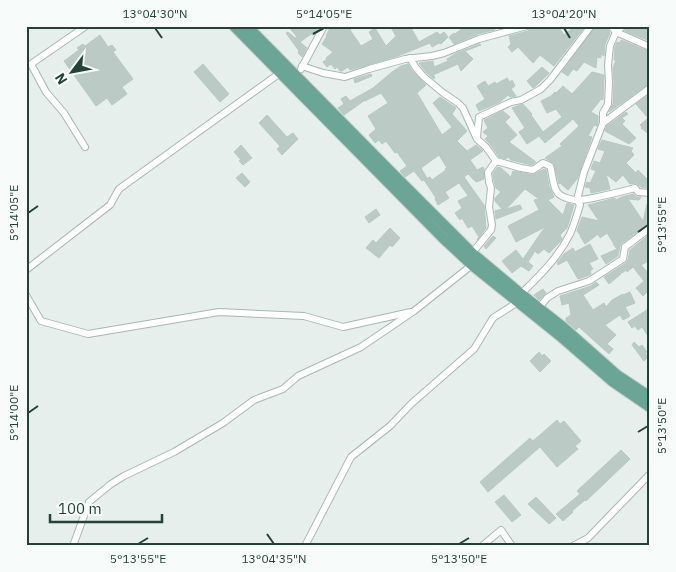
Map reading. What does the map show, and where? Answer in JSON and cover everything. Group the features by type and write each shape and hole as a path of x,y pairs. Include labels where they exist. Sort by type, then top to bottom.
{"main road":[{"path":"234,26 280,73 297,75 443,238 472,265 520,298 539,308 617,375 650,399"},
{"path":"247,26 408,190 559,335 612,381 650,399"}],"street":[{"path":"85,147 64,113 46,92 31,64 86,26"},
{"path":"297,75 324,26"},
{"path":"297,75 323,73 345,77 410,58 444,53 480,39 527,26"},
{"path":"477,139 479,117 511,102 520,100 541,88 550,80 591,26"},
{"path":"611,26 616,32 650,47"},
{"path":"305,546 351,457 390,426 411,404 474,349 493,318 520,298 560,251 571,232 580,205 577,200 584,172 603,122 603,113 608,104 610,46 616,32 623,26"},
{"path":"410,58 424,77 463,108 477,139 496,161 533,170 543,163 550,166 552,179 560,195 577,200 615,194 635,188 638,192 650,193"},
{"path":"26,270 110,206 119,190 280,73"},
{"path":"603,122 650,88"},
{"path":"472,253 491,230 489,207 491,188 488,172 496,161"},
{"path":"539,308 547,298 558,291 589,281 623,259 625,247 650,228"},
{"path":"73,546 89,502 111,484 216,428 254,400 283,389 298,376 360,347 414,311 472,265"},
{"path":"26,295 41,321 88,334 219,312 304,316 342,327 414,311"},
{"path":"573,546 588,538 650,474"},
{"path":"482,546 501,530 512,546"}],"building":[{"path":"288,26 312,26 317,29 313,35 311,34 300,42 307,48 302,57 286,33 288,32 295,38 297,37"},
{"path":"331,26 354,26 350,30 361,46 373,39 369,32 375,28 386,46 396,36 390,26 410,26 419,42 437,32 440,35 444,32 448,37 441,44 439,43 432,47 430,43 398,56 350,70 348,67 340,71 331,64 327,67 323,62 333,52 322,44"},
{"path":"466,26 498,26 494,30 478,34 454,44 449,37"},
{"path":"534,26 558,26 564,35 575,26 585,26 554,66 540,55 533,63 518,47 512,52 508,47 511,44 509,36 528,31"},
{"path":"596,26 606,26 610,33 605,44 604,56 601,54 601,58 597,57 596,68 584,62 577,71 573,69 568,76 562,72"},
{"path":"628,26 650,26 650,41 625,31"},
{"path":"100,35 108,47 112,45 116,50 113,52 133,79 122,87 127,94 112,105 107,98 96,106 64,61 79,50 77,48 83,44 85,46"},
{"path":"621,40 650,52 650,83 609,112 613,104 615,47 617,42 620,43"},
{"path":"480,44 465,51 473,59 461,71 458,64 433,75 434,79 419,63 433,61 434,67 448,61 447,59 457,53"},
{"path":"203,64 229,94 220,102 194,72"},
{"path":"408,64 412,71 426,85 417,93 442,135 452,127 433,103 440,97 456,108 452,114 467,131 457,141 467,151 476,145 483,151 470,160 477,170 483,167 484,179 476,182 468,174 464,177 484,205 486,228 477,240 479,237 472,226 468,228 462,218 460,220 455,213 462,208 458,201 468,196 459,183 445,192 449,198 438,205 436,198 424,180 430,177 432,180 446,170 447,168 439,155 421,168 427,178 422,181 414,171 405,177 400,171 407,166 397,152 395,153 386,141 382,144 379,140 375,143 369,135 376,129 368,116 388,103 381,93 365,100 344,115 338,108 344,104 341,99 346,96 350,101 373,88 401,66"},
{"path":"542,67 549,73 533,88 527,81"},
{"path":"592,72 604,75 603,100 601,99 591,112 598,116 597,126 594,125 588,136 592,137 577,179 568,190 559,184 554,163 545,158 562,146 560,144 579,126 573,119 545,143 539,136 527,144 519,132 525,128 512,108 523,104 532,114 543,132 562,117 556,109 547,113 541,101 556,93 563,86 572,94"},
{"path":"371,74 372,76 355,83 354,79"},
{"path":"507,78 510,82 512,80 515,86 511,89 516,96 510,97 508,95 500,102 479,111 476,105 485,99 477,86 485,81 488,86 495,82 496,84"},
{"path":"650,94 650,135 641,128 640,125 648,118 636,104"},
{"path":"503,111 510,117 505,122 517,135 509,142 536,162 532,165 511,160 508,157 506,159 499,157 485,139 488,136 483,132 488,128 484,120"},
{"path":"626,112 628,114 622,118 625,121 622,124 636,138 629,144 605,131 607,126"},
{"path":"267,115 287,137 293,133 298,139 282,155 277,149 280,146 259,123"},
{"path":"602,140 633,148 631,151 634,155 626,163 636,173 638,170 650,182 648,188 641,187 636,183 630,184 623,175 616,182 606,174 610,189 591,193 590,188 585,187 587,182 590,183 596,171 591,169 594,161 600,163 605,151 598,149"},
{"path":"241,145 252,158 243,165 234,152"},
{"path":"498,167 511,177 513,171 533,175 544,169 546,170 549,186 554,197 548,200 563,215 567,203 574,205 567,228 560,235 561,241 549,253 544,249 538,254 535,251 528,262 533,266 529,271 521,266 512,273 502,261 516,250 523,259 545,227 516,242 508,226 539,210 534,200 539,199 525,189 506,209 520,205 522,209 496,219 495,211 502,209 495,201 495,198 501,192 496,188 493,173"},
{"path":"242,173 250,182 245,187 236,178"},
{"path":"633,194 636,197 641,197 639,200 628,199 643,221 647,204 650,205 650,223 622,243 618,256 606,264 601,256 617,249 607,233 600,238 598,234 585,244 577,231 582,217 599,221 588,205 615,198 616,200"},
{"path":"376,209 380,215 369,223 365,217"},
{"path":"390,228 400,238 392,247 390,245 379,258 366,248 373,240 376,243"},
{"path":"650,234 650,260 641,265 650,275 650,289 643,296 636,288 644,281 633,267 627,272 626,270 622,273 619,271 621,274 609,284 604,277 626,263 630,250"},
{"path":"493,236 496,238 486,249 484,246"},
{"path":"590,244 598,259 589,263 593,269 590,271 591,274 578,279 567,260 558,265 557,263 564,254 573,248 575,252"},
{"path":"596,282 599,285 583,295 593,310 604,303 606,307 612,300 630,292 635,303 625,307 630,316 623,320 620,315 605,325 616,335 607,344 613,349 609,354 579,327 576,330 566,321 566,318 571,315 569,303 562,305 560,296 591,286"},
{"path":"543,289 546,293 539,300 534,295"},
{"path":"650,308 650,339 642,327 638,330 635,326 632,328 628,322"},
{"path":"634,342 639,347 642,345 647,352 645,353 648,357 644,361 632,345"},
{"path":"539,352 551,361 540,372 530,361"},
{"path":"557,420 560,424 564,421 581,441 575,446 578,449 557,467 540,447 488,492 480,482 530,438 533,441"},
{"path":"621,450 630,459 563,521 556,514 580,494 577,491"},
{"path":"504,495 521,515 512,522 495,502"},
{"path":"536,497 556,518 549,524 528,504"}]}
